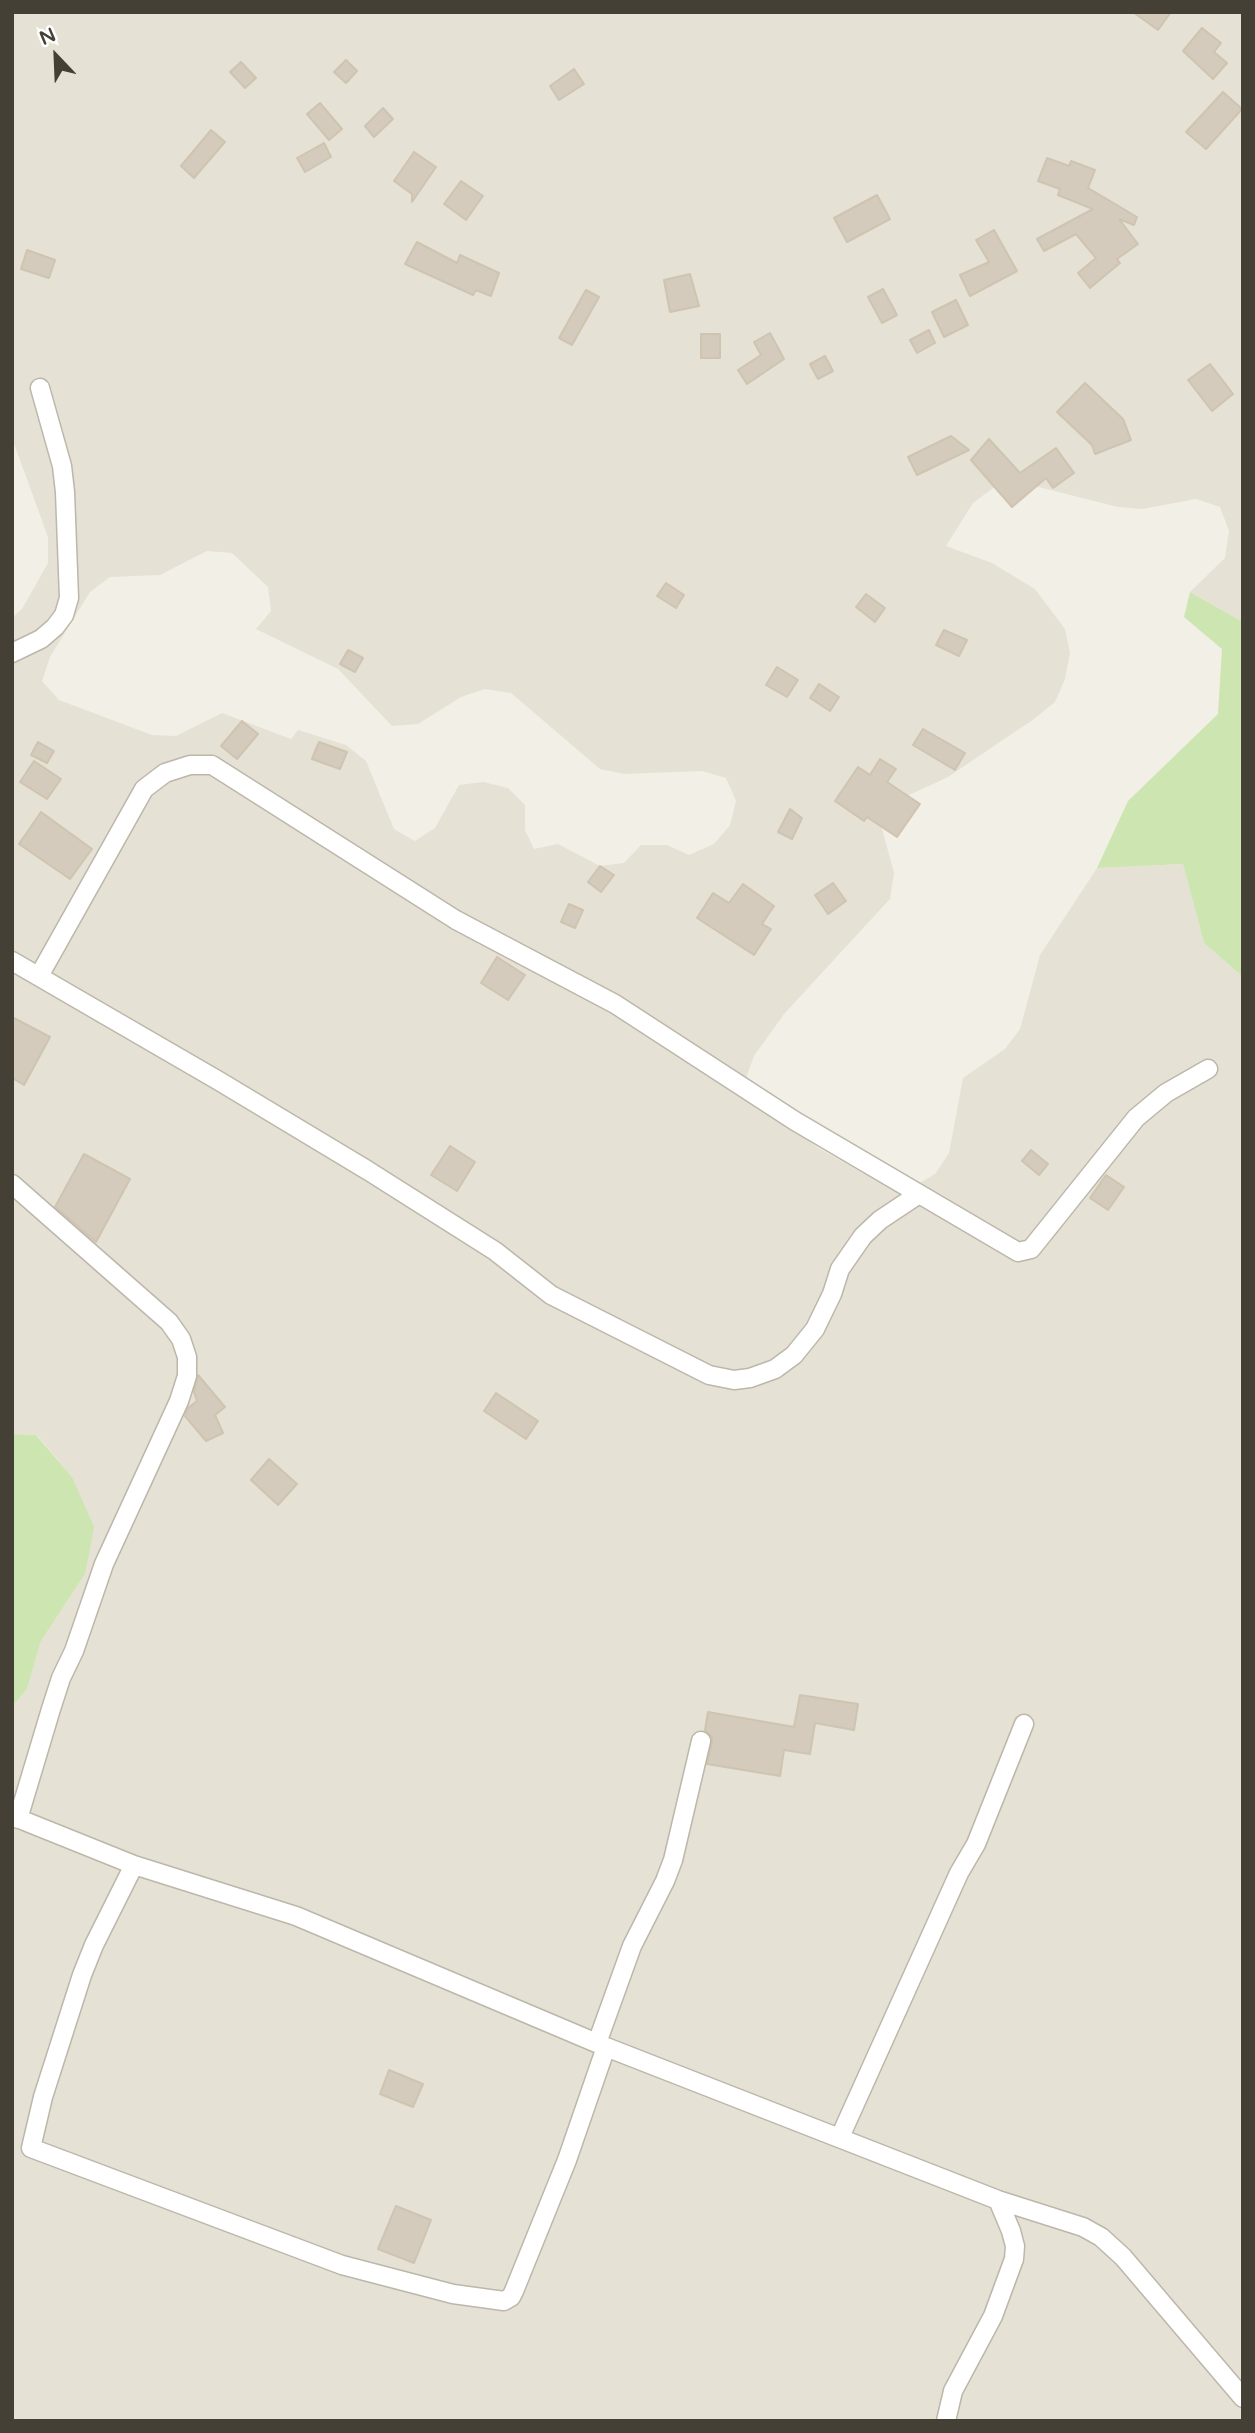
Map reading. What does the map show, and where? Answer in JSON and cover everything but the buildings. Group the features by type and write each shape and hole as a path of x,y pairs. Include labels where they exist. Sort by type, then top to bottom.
{"street":[{"path":"12,653 41,639 55,627 64,615 69,598 65,492 61,466 40,388"},
{"path":"39,976 144,789 165,773 190,765 212,765 457,920 615,1004 795,1121 1018,1252 1031,1249 1136,1118 1166,1093 1208,1069"},
{"path":"12,961 367,1170 495,1251 551,1295 709,1375 734,1380 750,1378 775,1369 794,1355 815,1329 832,1294 840,1269 863,1236 880,1220 919,1194"},
{"path":"12,1184 169,1322 181,1339 187,1357 187,1376 179,1401 104,1564 54,1699 15,1817 134,1865 296,1916 602,2045 998,2200 1083,2227 1101,2237 1123,2257 1243,2398"},
{"path":"840,2137 959,1873 976,1844 1024,1724"},
{"path":"134,1865 82,1975 43,2097 31,2148 342,2265 453,2294 504,2301 511,2297 567,2160 632,1946 673,1860 701,1741"},
{"path":"946,2421 953,2391 993,2316 1014,2259 1015,2246 1011,2231 998,2200"}],"shaded area":[{"path":"12,12 1243,12 1243,622 1190,592 1225,558 1229,531 1220,507 1196,499 1142,509 1118,507 1019,482 993,488 973,503 946,546 992,563 1035,589 1065,629 1070,653 1065,679 1055,702 1034,719 948,777 894,802 881,825 894,873 890,899 784,1014 754,1056 743,1086 818,1148 865,1174 913,1187 935,1174 949,1153 963,1078 1005,1049 1020,1029 1040,955 1097,868 1183,864 1204,943 1243,977 1243,2421 12,2421 12,1707 27,1689 41,1641 85,1574 72,1477 37,1435 12,1434 12,618 22,609 48,563 48,537 13,441","holes":["207,551 232,553 268,587 271,611 256,629 338,669 392,726 418,724 461,697 485,689 511,693 600,769 624,774 702,771 726,778 736,801 730,825 714,844 689,855 667,845 641,845 624,863 600,866 558,844 534,849 525,830 525,805 508,788 483,782 459,785 435,828 415,841 394,829 366,761 346,745 298,730 291,739 222,713 176,736 152,735 59,700 42,681 50,657 90,592 110,577 160,575"]}],"green space":[{"path":"1190,592 1243,622 1243,977 1204,943 1183,864 1097,868 1128,801 1218,714 1222,649 1184,617"},
{"path":"12,1434 36,1435 72,1477 94,1527 85,1574 41,1641 27,1689 12,1707"}]}
